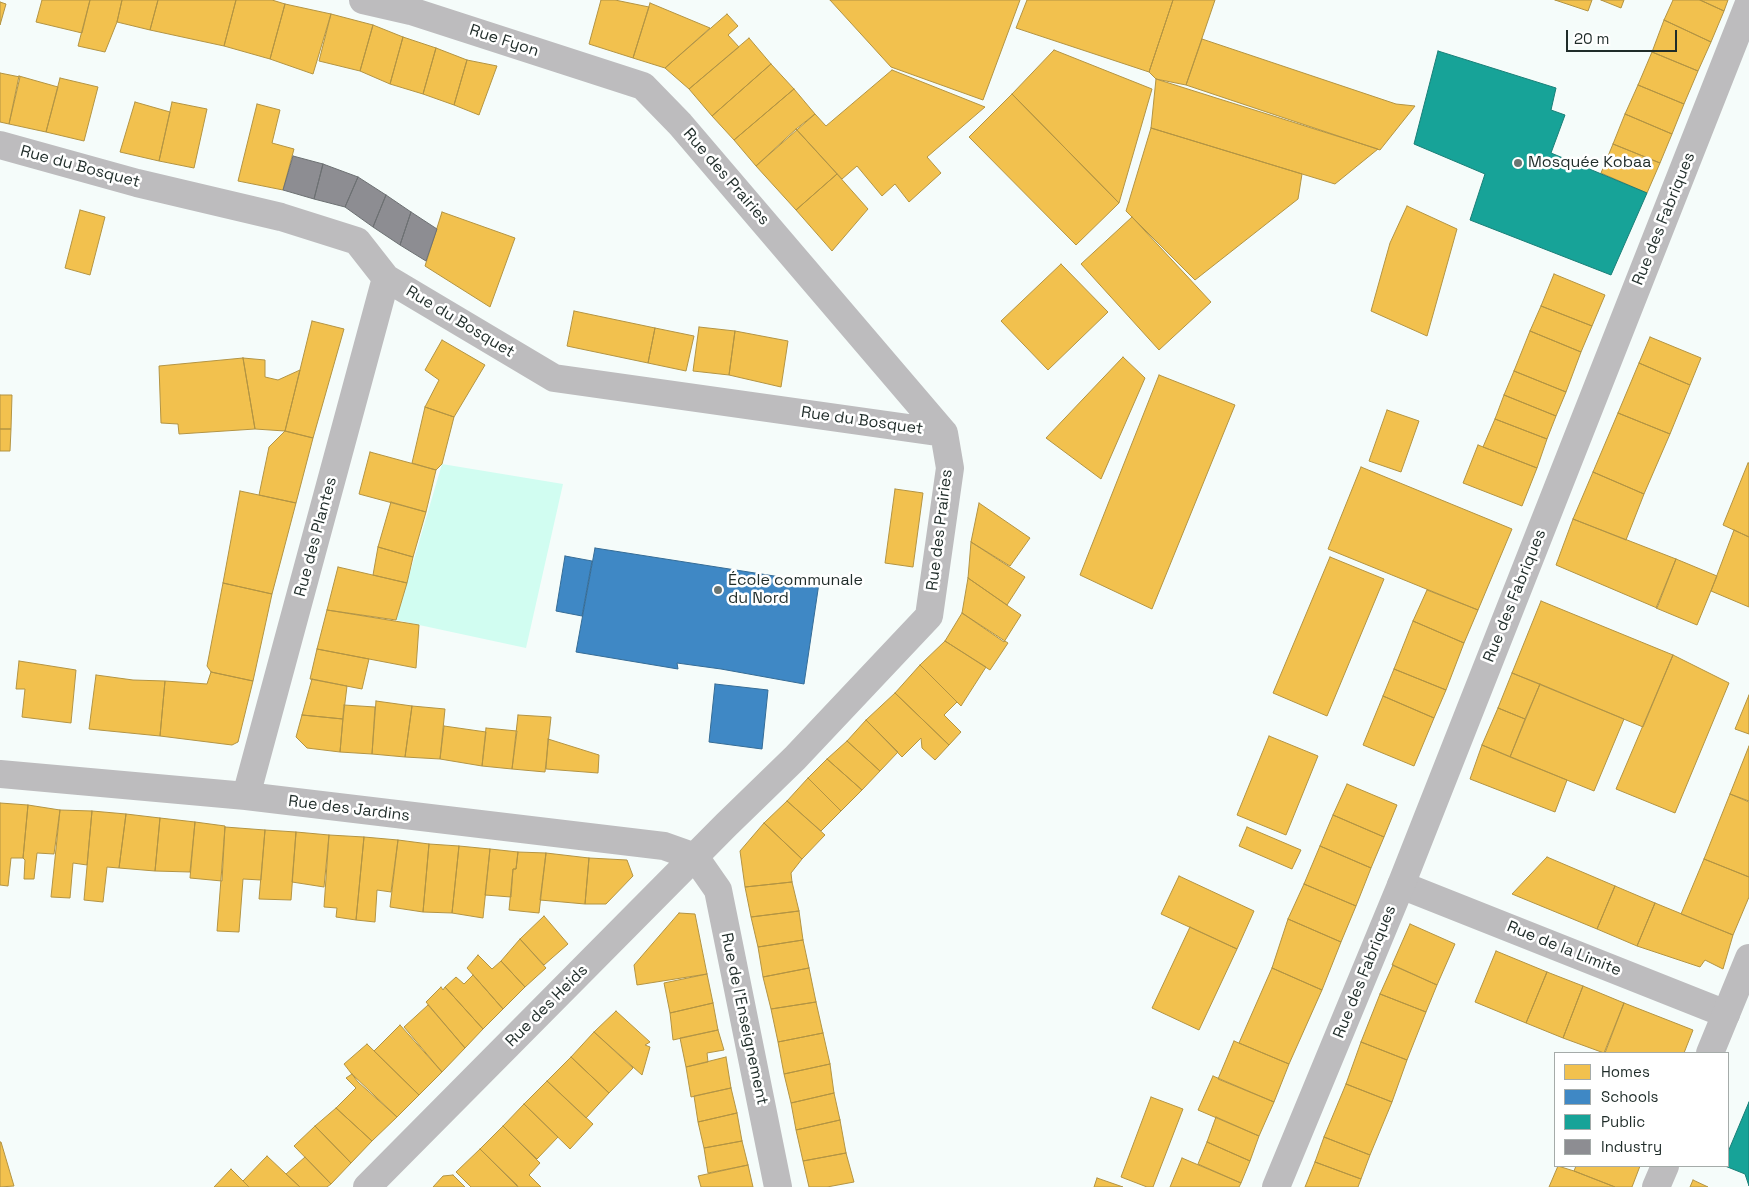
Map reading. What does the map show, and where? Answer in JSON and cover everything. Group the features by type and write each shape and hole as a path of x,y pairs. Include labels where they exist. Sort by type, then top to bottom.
{"street":[{"name":"Rue Fyon","path":"364,0 411,11 643,86"},
{"name":"Rue des Fabriques","path":"1276,1187 1401,885 1749,3"},
{"name":"Rue des Prairies","path":"643,86 680,124 944,433 950,468 929,616 795,758 726,825"},
{"name":"Rue du Bosquet","path":"0,145 137,183 281,217 357,241 386,278 554,378 944,433"},
{"name":"Rue des Plantes","path":"246,796 386,278"},
{"name":"Rue des Jardins","path":"0,774 246,796 664,846 695,857"},
{"name":"Rue des Heids","path":"367,1187 726,825"},
{"name":"Rue de l'Enseignement","path":"695,857 718,890 778,1187"},
{"name":"Rue de la Limite","path":"1401,885 1726,1014"},
{"path":"1710,1052 1749,958"},
{"path":"1656,1187 1665,1167"}],"green space":[{"path":"442,464 563,484 526,648 396,620"}],"building: Homes":[{"path":"42,0 90,0 82,33 36,22"},
{"path":"90,0 122,0 117,22 105,52 78,46"},
{"path":"122,0 158,0 150,30 117,22"},
{"path":"158,0 236,0 224,46 150,30"},
{"path":"236,0 272,0 285,4 270,59 224,46"},
{"path":"601,0 615,0 649,7 633,58 589,44"},
{"path":"830,0 1020,0 983,100 891,67"},
{"path":"1027,0 1173,0 1149,72 1016,28"},
{"path":"1173,0 1215,0 1186,85 1156,79 1149,72"},
{"path":"1555,0 1592,0 1588,11"},
{"path":"1601,0 1624,0 1621,8"},
{"path":"1673,0 1700,0 1724,11 1711,42 1664,20"},
{"path":"1700,0 1728,0 1724,11"},
{"path":"0,2 6,4 0,25"},
{"path":"650,3 710,28 665,68 633,58"},
{"path":"285,4 331,14 313,74 270,59"},
{"path":"331,14 373,25 360,71 319,61"},
{"path":"727,14 738,26 728,35 739,47 689,89 665,68"},
{"path":"1664,20 1711,42 1698,71 1652,52"},
{"path":"373,25 403,37 390,84 360,71"},
{"path":"403,37 436,48 423,94 390,84"},
{"path":"749,38 771,64 712,116 689,89"},
{"path":"1202,39 1396,104 1415,106 1380,150 1186,85"},
{"path":"436,48 467,60 454,105 423,94"},
{"path":"1054,50 1152,89 1119,203 1012,94"},
{"path":"1652,52 1698,71 1684,104 1638,85"},
{"path":"467,60 497,66 479,115 454,105"},
{"path":"771,64 794,89 734,140 712,116"},
{"path":"892,70 985,107 927,157 941,173 909,202 895,184 882,196 857,166 842,179 796,129 815,114 826,126"},
{"path":"0,73 20,77 9,124 0,122"},
{"path":"19,76 58,87 46,132 9,124"},
{"path":"60,78 98,87 84,141 46,132"},
{"path":"1156,79 1378,149 1335,184 1151,128"},
{"path":"1638,85 1684,104 1672,134 1625,114"},
{"path":"794,89 815,114 756,166 734,140"},
{"path":"1012,94 1119,203 1076,245 969,137"},
{"path":"135,102 170,112 159,161 120,152"},
{"path":"172,102 207,109 194,168 159,161"},
{"path":"257,104 280,110 272,143 294,149 283,190 238,181"},
{"path":"1625,114 1672,134 1660,163 1613,144"},
{"path":"1151,128 1302,174 1298,199 1195,280 1126,211"},
{"path":"796,129 837,174 796,210 756,166"},
{"path":"1613,144 1660,163 1647,193 1601,173"},
{"path":"837,174 868,209 832,251 796,210"},
{"path":"1407,206 1457,229 1427,336 1371,311 1390,243"},
{"path":"80,210 105,217 90,275 65,268"},
{"path":"442,212 515,238 490,307 425,266"},
{"path":"1132,217 1211,302 1159,350 1081,264"},
{"path":"1061,264 1108,312 1048,370 1001,321"},
{"path":"1554,274 1605,295 1592,326 1541,306"},
{"path":"1541,306 1592,326 1581,352 1530,331"},
{"path":"574,311 655,328 648,363 567,346"},
{"path":"312,321 344,329 313,438 285,431"},
{"path":"699,327 735,331 729,375 693,371"},
{"path":"655,328 694,336 686,371 648,363"},
{"path":"735,331 788,341 781,387 729,375"},
{"path":"1530,331 1581,352 1566,392 1514,371"},
{"path":"1650,337 1701,358 1690,385 1639,363"},
{"path":"442,340 485,365 454,417 425,407 439,380 425,370"},
{"path":"1123,357 1145,378 1101,479 1046,438"},
{"path":"243,358 255,429 179,434 178,424 161,423 159,366"},
{"path":"243,358 265,360 265,377 278,380 300,370 285,431 255,429"},
{"path":"1639,363 1690,385 1670,434 1618,413"},
{"path":"1514,371 1566,392 1556,416 1504,395"},
{"path":"1159,375 1235,405 1152,609 1080,575"},
{"path":"0,395 12,395 11,429 0,429"},
{"path":"1504,395 1556,416 1547,439 1495,419"},
{"path":"425,407 454,417 442,464 436,470 412,463"},
{"path":"1387,410 1419,421 1401,472 1369,461"},
{"path":"1618,413 1670,434 1644,494 1593,472"},
{"path":"1495,419 1547,439 1537,468 1483,447"},
{"path":"0,429 11,429 10,451 0,451"},
{"path":"285,431 313,438 296,503 259,495 269,447"},
{"path":"1478,445 1537,468 1522,506 1463,483"},
{"path":"370,452 436,470 426,512 359,494"},
{"path":"1749,463 1749,537 1723,525"},
{"path":"1361,467 1512,529 1478,610 1328,549"},
{"path":"1593,472 1644,494 1626,540 1573,519"},
{"path":"895,489 923,493 913,567 885,563"},
{"path":"240,491 296,503 272,594 223,583"},
{"path":"391,502 426,512 413,557 378,547"},
{"path":"979,503 1030,538 1010,566 971,542"},
{"path":"1573,519 1676,559 1657,608 1556,565"},
{"path":"1734,530 1749,537 1749,607 1711,591"},
{"path":"971,542 1025,577 1007,605 968,578"},
{"path":"378,547 413,557 407,583 373,575"},
{"path":"1330,557 1384,579 1327,716 1273,693"},
{"path":"1676,559 1717,576 1697,625 1656,608"},
{"path":"338,567 407,583 396,620 327,610"},
{"path":"968,578 1021,615 1004,642 962,613"},
{"path":"223,583 272,594 253,681 211,672 207,666"},
{"path":"1427,590 1478,610 1464,643 1413,621"},
{"path":"1541,601 1673,655 1643,727 1512,673"},
{"path":"327,610 419,625 416,668 317,649"},
{"path":"962,613 1008,643 990,670 945,641"},
{"path":"1413,621 1464,643 1446,690 1394,669"},
{"path":"945,641 986,667 961,706 920,665"},
{"path":"317,649 369,659 362,689 310,679"},
{"path":"1673,655 1729,683 1675,813 1616,789"},
{"path":"19,661 76,670 71,723 22,717 25,689 16,689"},
{"path":"920,665 957,702 944,715 961,732 949,745 895,693"},
{"path":"1394,669 1446,690 1434,718 1383,696"},
{"path":"211,672 253,681 238,742 232,745 160,736 165,681 207,684"},
{"path":"1512,673 1540,684 1525,719 1498,708"},
{"path":"96,675 133,680 165,681 160,736 89,729"},
{"path":"312,679 347,686 343,719 302,715"},
{"path":"1540,684 1624,719 1594,791 1510,757"},
{"path":"895,693 949,745 935,760 922,748 921,738 902,757 866,720"},
{"path":"1749,695 1749,734 1735,729"},
{"path":"1383,696 1434,718 1414,766 1363,745"},
{"path":"376,701 412,706 405,757 372,754"},
{"path":"344,705 375,707 372,754 340,752"},
{"path":"412,706 445,709 440,759 405,757"},
{"path":"1498,708 1525,719 1510,757 1482,745"},
{"path":"302,715 343,719 340,752 307,748 296,737"},
{"path":"518,715 551,717 545,772 512,769"},
{"path":"866,720 898,752 880,771 847,741"},
{"path":"444,726 486,732 482,766 440,759"},
{"path":"486,728 517,731 512,769 482,766"},
{"path":"1269,736 1318,756 1286,835 1237,815"},
{"path":"548,739 599,755 598,773 546,769"},
{"path":"847,741 880,771 862,790 827,759"},
{"path":"1482,745 1567,780 1555,812 1470,779"},
{"path":"1749,746 1749,801 1730,794"},
{"path":"827,759 862,790 841,811 808,778"},
{"path":"808,778 841,811 821,831 787,801"},
{"path":"1347,784 1397,805 1384,837 1333,815"},
{"path":"1730,794 1749,802 1749,877 1704,859"},
{"path":"787,801 825,835 802,859 764,823"},
{"path":"0,803 28,805 23,858 11,858 8,886 0,885"},
{"path":"28,805 60,810 54,854 37,853 34,879 24,879 25,860 23,858"},
{"path":"60,810 92,811 87,865 73,863 70,898 51,897"},
{"path":"92,811 126,814 119,868 107,867 103,902 84,900"},
{"path":"126,814 160,818 155,871 119,868"},
{"path":"1333,815 1384,837 1371,868 1320,846"},
{"path":"160,818 195,822 190,872 155,871"},
{"path":"195,822 225,826 222,881 190,878"},
{"path":"764,823 802,859 791,873 792,882 745,887 740,851"},
{"path":"225,827 265,830 261,880 243,879 239,932 217,931"},
{"path":"1247,827 1301,850 1292,869 1239,846"},
{"path":"265,830 296,832 291,900 259,899"},
{"path":"296,832 329,835 324,887 292,882"},
{"path":"329,835 364,837 356,920 336,917 337,908 324,907"},
{"path":"364,837 398,840 391,892 377,890 375,922 356,920"},
{"path":"398,840 429,844 423,912 390,907"},
{"path":"429,844 459,846 452,913 423,912"},
{"path":"459,846 490,849 483,918 452,913"},
{"path":"1320,846 1371,868 1356,906 1304,884"},
{"path":"490,849 518,852 516,869 513,869 511,897 485,895"},
{"path":"518,852 546,853 539,913 509,910 513,869 516,869"},
{"path":"546,853 589,858 585,904 540,900"},
{"path":"1547,857 1615,886 1597,929 1512,894"},
{"path":"589,858 627,860 633,876 606,904 585,904"},
{"path":"1704,859 1749,877 1749,897 1733,935 1681,914"},
{"path":"1179,876 1254,911 1237,949 1161,914"},
{"path":"792,882 799,911 751,917 745,887"},
{"path":"1304,884 1356,906 1341,942 1288,919"},
{"path":"1615,886 1655,903 1637,946 1597,929"},
{"path":"1655,903 1733,935 1723,969 1705,960 1700,967 1637,946"},
{"path":"799,911 803,940 758,947 751,917"},
{"path":"679,913 695,914 707,974 637,985 634,965"},
{"path":"544,916 568,944 544,965 520,939"},
{"path":"1288,919 1341,942 1322,990 1272,968"},
{"path":"1410,924 1455,944 1437,985 1392,965"},
{"path":"1190,927 1237,949 1199,1030 1152,1008"},
{"path":"520,939 546,968 525,987 501,961"},
{"path":"803,940 809,968 763,977 758,947"},
{"path":"1496,951 1547,972 1526,1023 1475,1002"},
{"path":"478,955 492,969 501,961 525,987 503,1009 467,968"},
{"path":"1393,965 1437,985 1426,1012 1380,994"},
{"path":"809,968 816,1002 771,1009 763,977"},
{"path":"1272,968 1322,990 1289,1064 1239,1043"},
{"path":"1547,972 1583,986 1563,1038 1526,1023"},
{"path":"707,974 713,1003 670,1013 664,983"},
{"path":"473,975 503,1009 483,1029 445,987 456,977 464,984"},
{"path":"1583,986 1624,1003 1604,1052 1563,1038"},
{"path":"441,987 443,990 445,987 483,1029 465,1048 426,1002"},
{"path":"1380,994 1426,1012 1407,1060 1361,1042"},
{"path":"816,1002 823,1033 778,1042 771,1009"},
{"path":"713,1003 718,1030 673,1040 670,1013"},
{"path":"1624,1003 1693,1030 1684,1052 1605,1052"},
{"path":"428,1005 465,1048 442,1072 404,1027"},
{"path":"616,1011 650,1042 645,1045 650,1047 642,1075 594,1032"},
{"path":"400,1025 442,1072 419,1095 374,1051"},
{"path":"718,1030 724,1050 707,1053 708,1062 686,1067 680,1038"},
{"path":"594,1032 633,1068 609,1093 571,1057"},
{"path":"823,1033 830,1064 784,1074 778,1042"},
{"path":"1234,1041 1289,1064 1274,1102 1218,1079"},
{"path":"1361,1042 1407,1060 1392,1102 1346,1084"},
{"path":"367,1044 419,1095 397,1117 358,1082 344,1064"},
{"path":"571,1057 609,1093 586,1118 547,1081"},
{"path":"726,1057 731,1088 691,1097 686,1067"},
{"path":"830,1064 834,1093 791,1103 784,1074"},
{"path":"352,1074 397,1117 372,1141 336,1108 356,1088 346,1078"},
{"path":"1213,1076 1274,1102 1259,1136 1198,1110"},
{"path":"547,1081 593,1124 570,1149 524,1104"},
{"path":"1346,1084 1392,1102 1370,1155 1324,1137"},
{"path":"731,1088 737,1113 698,1122 694,1096"},
{"path":"834,1093 840,1120 796,1130 791,1103"},
{"path":"1151,1097 1183,1109 1153,1187 1147,1187 1121,1177"},
{"path":"524,1104 558,1137 537,1159 503,1126"},
{"path":"336,1108 372,1141 351,1163 315,1126"},
{"path":"737,1113 742,1141 704,1148 698,1122"},
{"path":"1216,1117 1259,1136 1250,1161 1207,1142"},
{"path":"840,1120 846,1153 803,1161 796,1130"},
{"path":"315,1126 351,1163 331,1184 294,1146"},
{"path":"503,1126 540,1163 529,1175 541,1187 518,1187 480,1149"},
{"path":"1324,1137 1370,1155 1361,1179 1315,1162"},
{"path":"742,1141 748,1165 708,1173 704,1148"},
{"path":"1,1142 14,1186 0,1187"},
{"path":"1207,1142 1250,1161 1241,1183 1198,1164"},
{"path":"480,1149 518,1187 471,1187 456,1172"},
{"path":"846,1153 854,1182 827,1187 809,1187 803,1161"},
{"path":"267,1156 300,1187 249,1187 243,1181"},
{"path":"305,1157 331,1184 327,1187 300,1187 286,1174"},
{"path":"1182,1158 1241,1183 1239,1187 1170,1187"},
{"path":"1315,1162 1361,1179 1358,1187 1305,1187"},
{"path":"748,1165 753,1187 701,1187 698,1176"},
{"path":"1558,1167 1561,1167 1615,1187 1549,1187"},
{"path":"1576,1167 1640,1167 1632,1187 1615,1187 1574,1171"},
{"path":"231,1169 249,1187 214,1187"},
{"path":"453,1175 465,1187 433,1187 443,1176"},
{"path":"1097,1178 1123,1187 1094,1187"},
{"path":"1693,1180 1708,1187 1690,1187"}],"building: Schools":[{"path":"595,548 819,583 804,684 721,669 677,663 678,669 576,652"},
{"path":"565,556 592,561 582,616 556,611"},
{"path":"715,684 768,690 762,749 709,742"}],"building: Public":[{"name":"Mosquée Kobaa","path":"1438,51 1556,88 1551,110 1565,115 1551,153 1647,193 1611,275 1470,220 1485,174 1414,144"},
{"path":"1749,1102 1749,1186 1745,1174 1728,1167 1729,1150"}],"building: Industry":[{"path":"293,156 323,164 314,199 283,190"},
{"path":"323,164 358,177 345,207 314,199"},
{"path":"358,177 386,195 373,227 345,207"},
{"path":"386,195 411,212 400,245 373,227"},
{"path":"411,212 437,229 426,261 400,245"}],"place":[{"name":"Mosquée Kobaa","path":"1518,163"},
{"name":"École communale du Nord","path":"718,590"}]}
